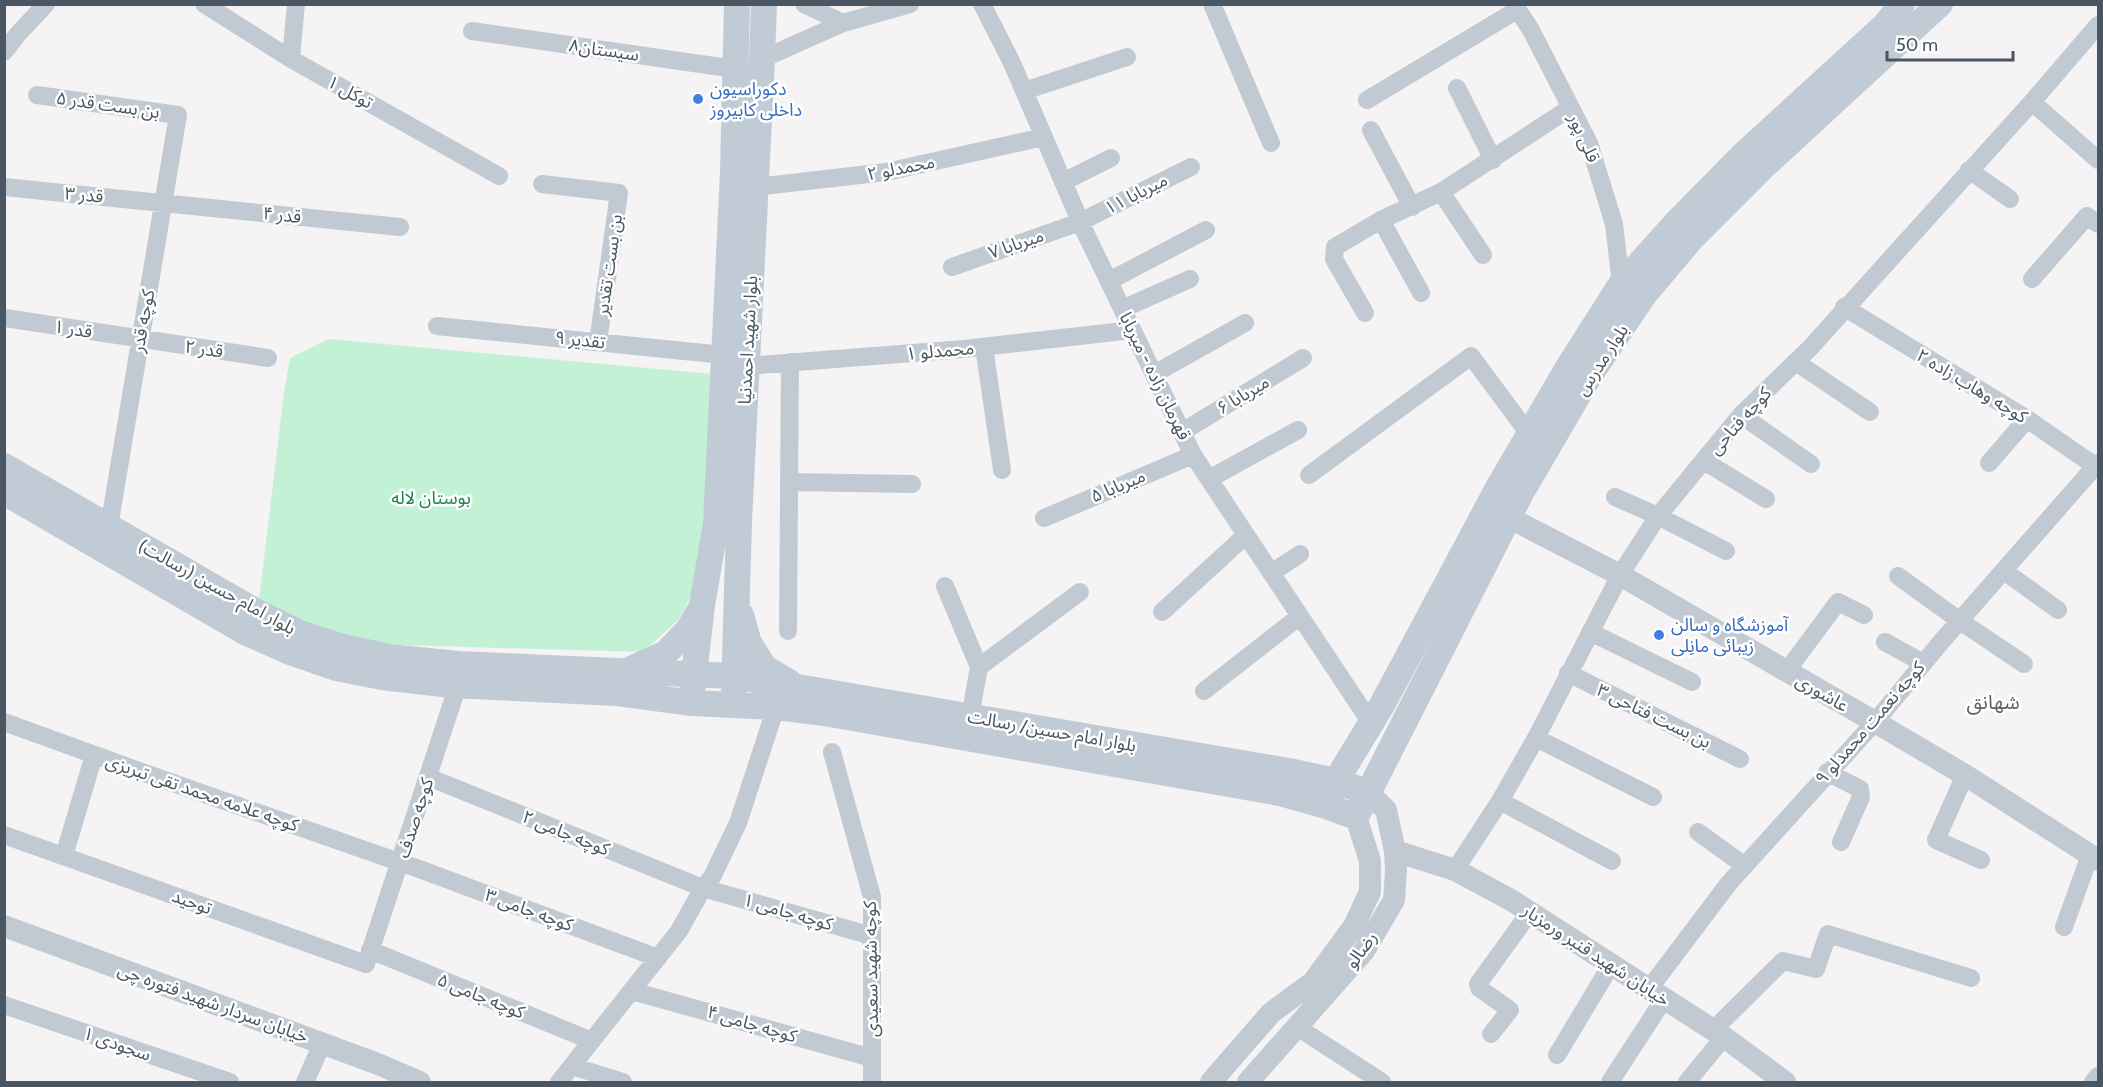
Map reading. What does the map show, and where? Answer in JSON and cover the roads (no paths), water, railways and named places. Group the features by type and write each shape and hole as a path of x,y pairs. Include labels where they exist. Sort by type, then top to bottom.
{"main road":[{"name":"بلوار شهید احمدنیا","path":"734,704 739,522 733,172 737,4"},
{"name":"بلوار شهید احمدنیا","path":"692,703 702,605 716,524 756,188 764,4"},
{"name":"بلوار مدرس","path":"1326,806 1336,781 1539,440 1590,375 1644,295 1692,238 1762,168 1940,4"},
{"name":"بلوار مدرس","path":"1356,817 1508,518 1567,369 1621,284 1676,223 1745,153 1885,24 1895,7"},
{"name":"بلوار امام حسین (رسالت)","path":"4,466 257,612 302,633 343,647 389,657 458,664 733,676"},
{"name":"بلوار امام حسین (رسالت)","path":"4,492 245,632 290,652 336,668 382,677 458,685 617,693 692,703 734,704"},
{"path":"737,604 750,643 765,668 797,686"},
{"path":"626,671 666,653 688,630 702,605"},
{"name":"بلوار امام حسین/ رسالت","path":"733,676 1289,771 1336,781 1369,793"},
{"name":"بلوار امام حسین/ رسالت","path":"734,704 776,707 847,717 1280,793 1356,817"}],"street":[{"path":"4,52 46,4"},
{"name":"توکل ۱","path":"204,4 291,59 499,176"},
{"path":"291,59 296,4"},
{"path":"804,4 843,22"},
{"path":"762,59 843,22 910,4"},
{"name":"قهرمان زاده - میربابا","path":"982,4 1024,91 1080,222 1193,455 1371,723"},
{"path":"1212,4 1271,142"},
{"path":"1367,100 1515,7"},
{"name":"قلی پور","path":"1515,7 1531,30 1589,143 1614,224 1621,284"},
{"name":"کوچه فتاحی","path":"1455,870 1500,801 1536,738 1620,575 1658,516 1741,415 1796,362 2032,102 2098,25"},
{"name":"سیستان۸","path":"472,32 735,69"},
{"path":"1024,91 1127,57"},
{"path":"1456,88 1493,160"},
{"name":"بن بست قدر ۵","path":"37,95 178,115"},
{"path":"2032,102 2098,160"},
{"path":"1365,313 1334,259 1335,247 1381,220 1441,192 1570,108"},
{"name":"کوچه قدر","path":"109,527 178,115"},
{"path":"1371,130 1413,207"},
{"name":"محمدلو ۲","path":"756,188 886,172 1044,138"},
{"path":"1063,182 1111,158"},
{"name":"میربابا ۱۱","path":"1080,222 1191,166"},
{"path":"1969,170 2010,200"},
{"name":"بن بست تقدیر","path":"542,184 619,193 598,342"},
{"name":"قدر ۳","path":"4,187 163,202"},
{"path":"1441,192 1484,255"},
{"name":"قدر ۴","path":"163,202 400,227"},
{"path":"1381,220 1421,293"},
{"path":"2032,279 2093,220"},
{"name":"میربابا ۷","path":"952,267 1080,222"},
{"path":"1109,281 1206,230"},
{"path":"1122,309 1190,279"},
{"name":"کوچه وهاب زاده ۲","path":"1844,307 2027,419 2097,466"},
{"name":"قدر ۱","path":"5,318 140,339"},
{"path":"1154,374 1245,323"},
{"name":"۹ تقدیر","path":"437,326 598,342 735,360"},
{"name":"محمدلو ۱","path":"735,360 790,362 984,347 1132,330"},
{"name":"قدر ۲","path":"140,339 268,358"},
{"path":"984,347 1002,470"},
{"path":"1309,475 1471,356 1539,440"},
{"name":"میربابا ۶","path":"1182,432 1303,358"},
{"path":"788,631 790,362"},
{"path":"1796,362 1870,412"},
{"path":"1741,415 1811,464"},
{"path":"1989,463 2027,419"},
{"path":"1209,479 1298,430"},
{"name":"میربابا ۵","path":"1044,518 1193,455"},
{"path":"1704,461 1766,499"},
{"name":"کوچه نعمت محمدلو ۹","path":"1610,1083 1657,994 1745,866 1827,772 1875,722 1923,663 2097,466"},
{"path":"789,482 912,484"},
{"path":"1615,497 1658,516 1726,552"},
{"name":"عاشوری","path":"1508,518 1620,575 1875,722 1965,775 2094,858"},
{"path":"1162,612 1246,535"},
{"path":"1271,573 1300,554"},
{"path":"2004,571 2058,610"},
{"path":"1898,576 2024,664"},
{"path":"945,586 979,667 970,717"},
{"path":"979,667 1080,592"},
{"path":"1786,672 1838,602 1864,615"},
{"path":"1204,691 1300,616"},
{"path":"1590,632 1692,682"},
{"path":"1885,642 1923,663"},
{"name":"بن بست فتاحی ۳","path":"1568,673 1740,759"},
{"name":"کوچه صدف","path":"370,950 458,685"},
{"path":"559,1083 679,931 703,888 712,877 738,823 776,707"},
{"name":"کوچه علامه محمد تقی تبریزی","path":"4,722 401,862"},
{"path":"1536,738 1653,797"},
{"name":"کوچه شهید سعیدی","path":"832,752 872,897 872,1083"},
{"path":"64,856 94,755"},
{"path":"1827,772 1860,789 1861,793 1841,842"},
{"path":"1965,775 1936,840 1981,860"},
{"name":"کوچه جامی ۲","path":"428,777 703,888"},
{"name":"رضالو","path":"1248,1083 1364,951 1394,900 1395,851 1386,810 1369,793"},
{"path":"1500,801 1612,861"},
{"name":"رضالو","path":"1211,1083 1271,1013 1313,982 1354,926 1370,892 1370,861 1356,817"},
{"path":"1698,832 1745,866"},
{"name":"توحید","path":"4,835 366,964 370,950"},
{"name":"خیابان شهید قنبر ورمزیار","path":"1395,851 1455,870 1530,912 1718,1034 1785,1083"},
{"path":"2064,927 2094,858"},
{"name":"کوچه جامی ۳","path":"401,862 658,958"},
{"name":"کوچه جامی ۱","path":"703,888 872,936"},
{"path":"1491,1034 1510,1013 1510,1010 1479,988 1478,984 1530,912"},
{"name":"خیابان سردار شهید فتوره چی","path":"4,926 378,1064 420,1083"},
{"path":"1687,1083 1718,1034 1783,961 1816,969 1828,934 1971,978"},
{"name":"کوچه جامی ۵","path":"370,950 592,1041"},
{"path":"1557,1055 1611,965"},
{"name":"کوچه جامی ۴","path":"632,991 872,1058"},
{"name":"سجودی ۱","path":"4,1005 230,1083"},
{"path":"1297,1027 1382,1083"},
{"path":"305,1083 322,1044"},
{"path":"572,1066 623,1083"},
{"path":"2093,1083 2098,1076"}],"place":[{"name":"دکوراسیون داخلی کابیروز","path":"698,99"},
{"name":"آموزشگاه و سالن زیبائی مانِلی","path":"1659,635"}],"district":[{"name":"شهانق","path":"1993,702"}],"park label":[{"name":"بوستان لاله","path":"431,498"}]}
